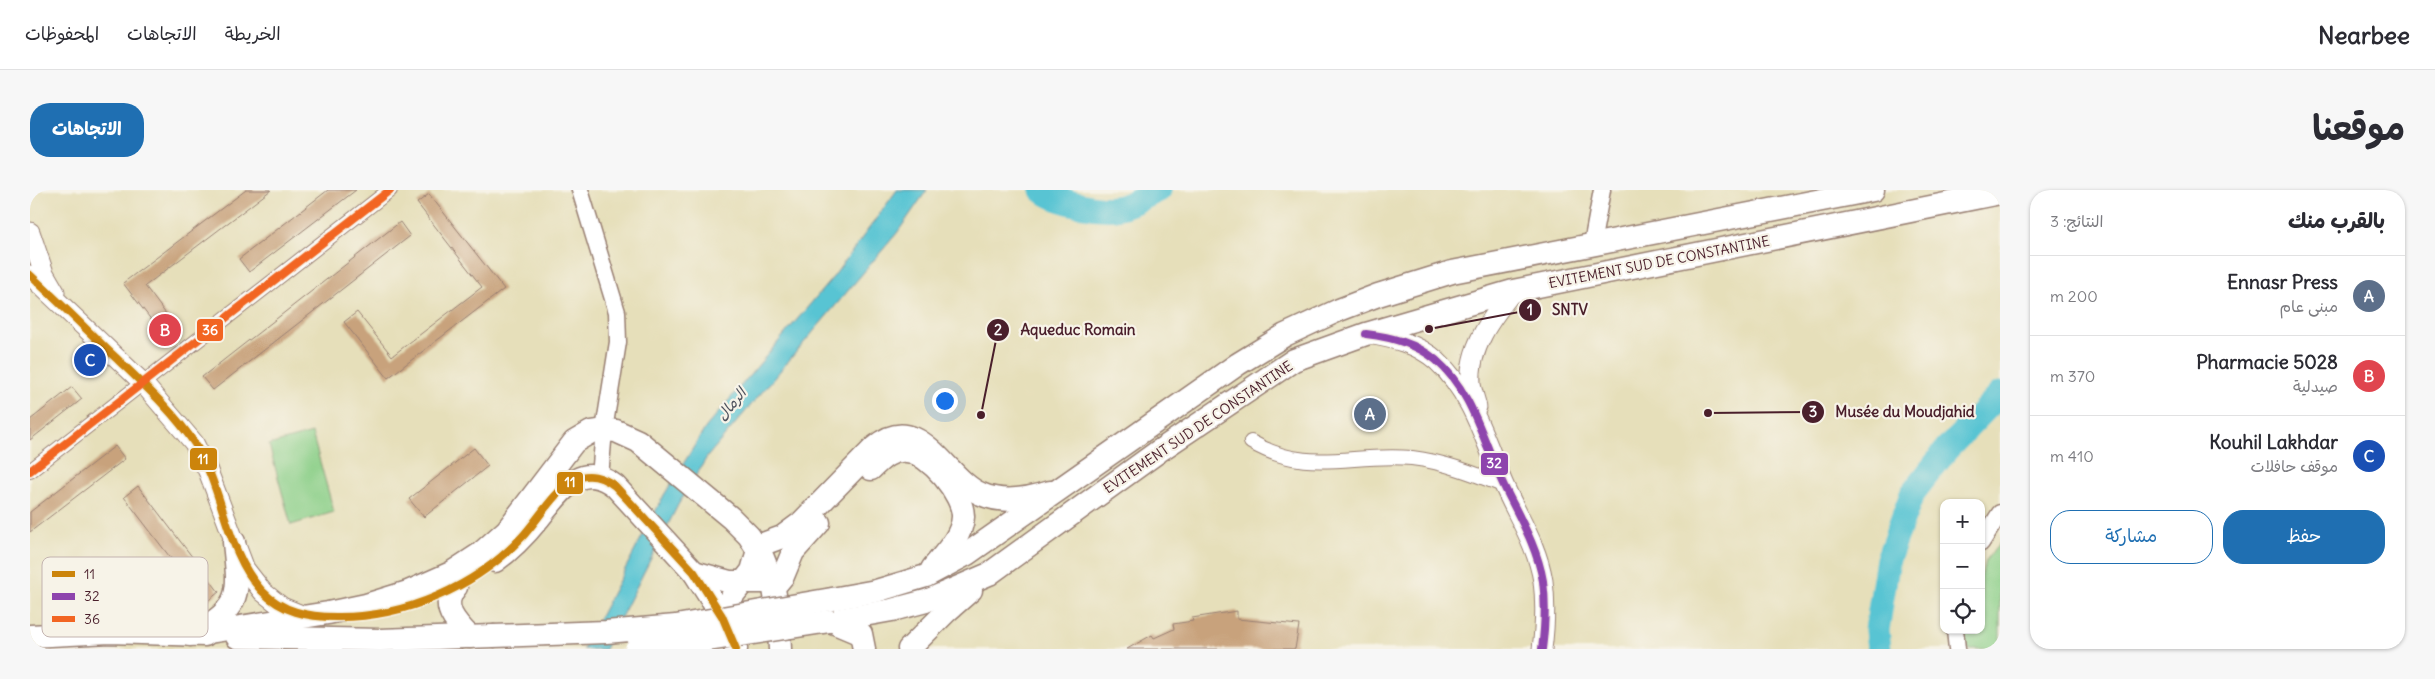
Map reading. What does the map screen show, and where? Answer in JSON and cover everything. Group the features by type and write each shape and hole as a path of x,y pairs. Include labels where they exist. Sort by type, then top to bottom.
{"highway":[{"name":"EVITEMENT SUD DE CONSTANTINE","path":"831,610 876,591 926,576 967,554 1238,364 1285,335 1330,314 1378,295 1452,272 1873,190"},
{"name":"EVITEMENT SUD DE CONSTANTINE","path":"831,610 892,610 926,601 989,574 1167,446 1294,360 1366,334 1513,291 2000,192"},
{"path":"208,632 328,613 388,599 408,592 465,565 507,530 574,442 591,432 616,430 638,441 732,518 749,536 758,550 773,583 778,647"},
{"path":"722,616 755,565 758,550 766,542 782,537 796,527 875,447 893,436 904,435 919,440 966,485 989,497 1013,500 1028,498 1065,486"},
{"path":"694,572 718,580 743,583 773,583 780,581 793,552 879,461 887,455 907,451 917,454 926,460 957,493 963,509 958,535 926,576"},
{"path":"304,616 338,617 371,615 403,608 456,587 502,556 521,538 555,498 574,480 586,476 607,481 694,572 722,616 736,649"},
{"path":"208,625 223,616 237,596 238,583 234,542"},
{"path":"909,649 947,611 989,574"},
{"path":"456,587 450,596 448,610 451,617 470,637"},
{"path":"208,636 314,639 470,637 606,632 831,610 861,634 864,649"},
{"path":"636,649 675,645 831,610"}],"main road":[{"path":"30,232 44,273 61,304"},
{"path":"30,275 142,382 162,404 201,454 245,569 263,592 282,607 304,616"},
{"path":"1513,291 1491,317 1476,348 1471,383 1483,432 1503,485 1527,529 1536,551 1541,573 1546,618 1542,649"},
{"path":"1366,334 1392,338 1415,346 1435,359 1452,376 1483,432"}],"street":[{"path":"30,471 390,190"},
{"path":"580,190 617,312 618,342 604,430 607,481"},
{"path":"1592,244 1602,190"},
{"path":"1251,442 1266,451 1301,461 1392,457 1430,461 1503,485"},
{"path":"1985,537 2000,514"},
{"path":"1955,634 1957,649"}],"green space":[{"path":"312,433 334,512 291,525 269,445"},
{"path":"2000,543 2000,649 1967,649 1966,634 1985,634 1985,561"}],"water":[{"name":"الرمال","path":"897,190 927,190 897,233 707,457 678,505 605,649 583,649 664,495 706,427 834,276"}],"building":[{"path":"246,190 271,190 145,286 178,330 166,339 123,283"},
{"path":"328,190 356,190 249,272 239,259"},
{"path":"429,194 504,289 388,378 344,322 357,312 392,356 482,287 417,203"},
{"path":"400,222 410,236 213,390 202,377"},
{"path":"72,387 82,399 30,440 30,420"},
{"path":"115,446 125,459 30,532 30,512"},
{"path":"474,448 488,466 424,517 409,499"},
{"path":"138,486 192,557 170,557 124,497"},
{"path":"208,578 219,592 208,601"},
{"path":"1237,611 1237,619 1299,625 1295,649 1127,649 1152,635 1154,638 1174,629 1173,624 1193,621 1192,618"}],"waterway":[{"path":"1042,190 1068,202 1102,208 1120,207 1130,204 1159,190"},
{"path":"1879,649 1877,630 1888,559 1912,494 1947,449 2000,394"}],"transit line":[{"name":"36","path":"30,471 390,190"},
{"name":"11","path":"30,275 147,388 186,432 205,462 240,557 262,591 278,604 296,612 315,616 362,616 387,612 437,596 461,585 504,555 522,537 560,491 574,480 590,476 606,480 615,486 694,572 722,616 736,649"},
{"name":"32","path":"1366,334 1403,342 1428,354 1449,373 1469,403 1504,486 1527,532 1540,568 1545,607 1542,649"}],"place":[{"name":"SNTV","path":"1429,329"},
{"name":"Pharmacie 5028","path":"165,330"},
{"name":"Kouhil Lakhdar","path":"90,360"},
{"name":"Musée du Moudjahid","path":"1708,413"},
{"name":"Ennasr Press","path":"1370,414"},
{"name":"Aqueduc Romain","path":"981,415"}]}
